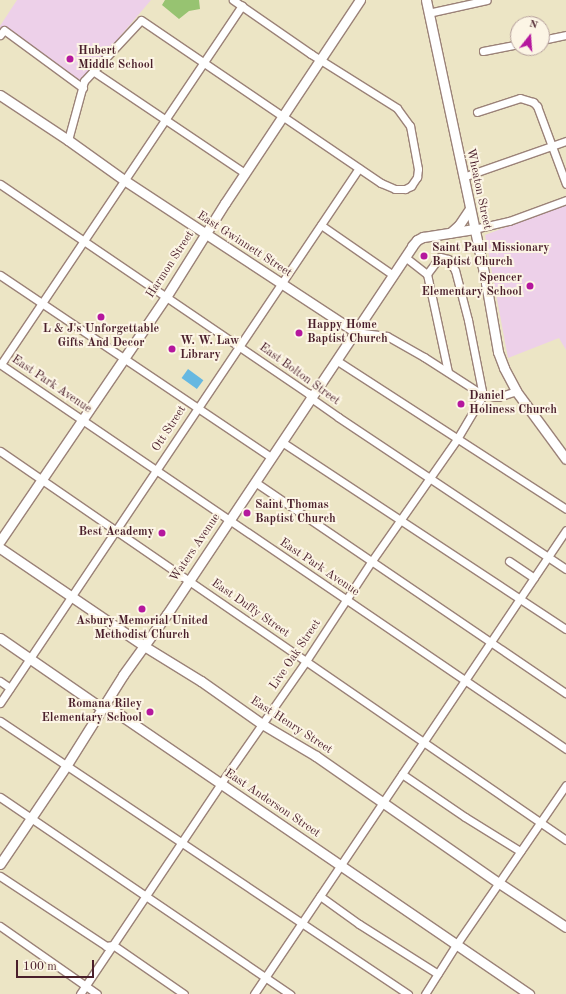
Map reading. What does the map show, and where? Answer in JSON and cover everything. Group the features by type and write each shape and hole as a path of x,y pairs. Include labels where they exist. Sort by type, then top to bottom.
{"main road":[{"name":"Harmon Street","path":"0,541 166,297 205,234 360,0"},
{"name":"Wheaton Street","path":"426,0 498,352 504,368 516,391 566,459"},
{"name":"East Gwinnett Street","path":"0,95 68,140 124,180 355,332"},
{"path":"450,233 459,225 469,210"},
{"path":"450,233 474,229"},
{"name":"Waters Avenue","path":"0,864 66,766 103,706 189,581 412,246 417,240 423,237 450,233"},
{"name":"East Henry Street","path":"0,548 262,724 316,756 499,883 566,927"},
{"name":"East Anderson Street","path":"0,638 97,705 113,710 529,994"}],"street":[{"path":"68,140 84,81 141,20 381,182 395,189 405,189 412,184 418,169 410,126 401,112 233,0"},
{"path":"428,13 486,0"},
{"path":"0,364 242,6"},
{"path":"2,32 83,88"},
{"path":"550,38 566,35"},
{"path":"483,51 510,46"},
{"path":"94,72 245,173"},
{"path":"477,112 489,110 520,98 533,102 537,106 566,184"},
{"path":"463,177 566,141"},
{"name":"Ott Street","path":"0,703 359,168"},
{"name":"East Bolton Street","path":"0,184 308,393 311,398 566,569"},
{"path":"474,229 509,221 566,200"},
{"path":"321,225 393,275"},
{"path":"405,257 427,274 448,372"},
{"path":"427,274 440,257 448,259 455,270 468,320 482,394"},
{"path":"0,275 272,457"},
{"path":"355,332 377,333 387,336 482,394 498,397 516,391"},
{"path":"336,360 566,509"},
{"name":"East Park Avenue","path":"0,364 566,749"},
{"name":"Live Oak Street","path":"80,994 221,783 306,662 371,562 457,439 482,394"},
{"path":"282,442 566,629"},
{"name":"East Duffy Street","path":"0,451 566,840"},
{"path":"255,482 566,693"},
{"path":"254,994 340,864 466,681 566,530"},
{"path":"509,561 534,578"},
{"path":"0,681 10,688"},
{"path":"0,721 408,994"},
{"path":"402,774 465,817 520,851"},
{"path":"425,994 456,945 566,785"},
{"path":"0,797 290,994"},
{"path":"0,876 106,946 113,945 184,994"},
{"path":"320,896 359,924 438,974"},
{"path":"0,926 97,994"}],"shaded area":[{"name":"Hubert Middle School","path":"17,0 151,0 77,87 0,32 0,26"},
{"name":"Spencer Elementary School","path":"566,204 566,350 559,338 508,358 485,235"}],"green space":[{"path":"165,0 199,0 200,9 189,11 179,19 162,5"}],"water":[{"path":"188,369 203,380 197,389 182,378"}],"place":[{"name":"Hubert Middle School","path":"70,59"},
{"name":"Saint Paul Missionary Baptist Church","path":"424,256"},
{"name":"Spencer Elementary School","path":"530,286"},
{"name":"L & J's Unforgettable Gifts And Decor","path":"101,317"},
{"name":"Happy Home Baptist Church","path":"299,333"},
{"name":"W. W. Law Library","path":"172,349"},
{"name":"Daniel Holiness Church","path":"461,404"},
{"name":"Saint Thomas Baptist Church","path":"247,513"},
{"name":"Best Academy","path":"162,533"},
{"name":"Asbury Memorial United Methodist Church","path":"142,609"},
{"name":"Romana Riley Elementary School","path":"150,712"}]}
